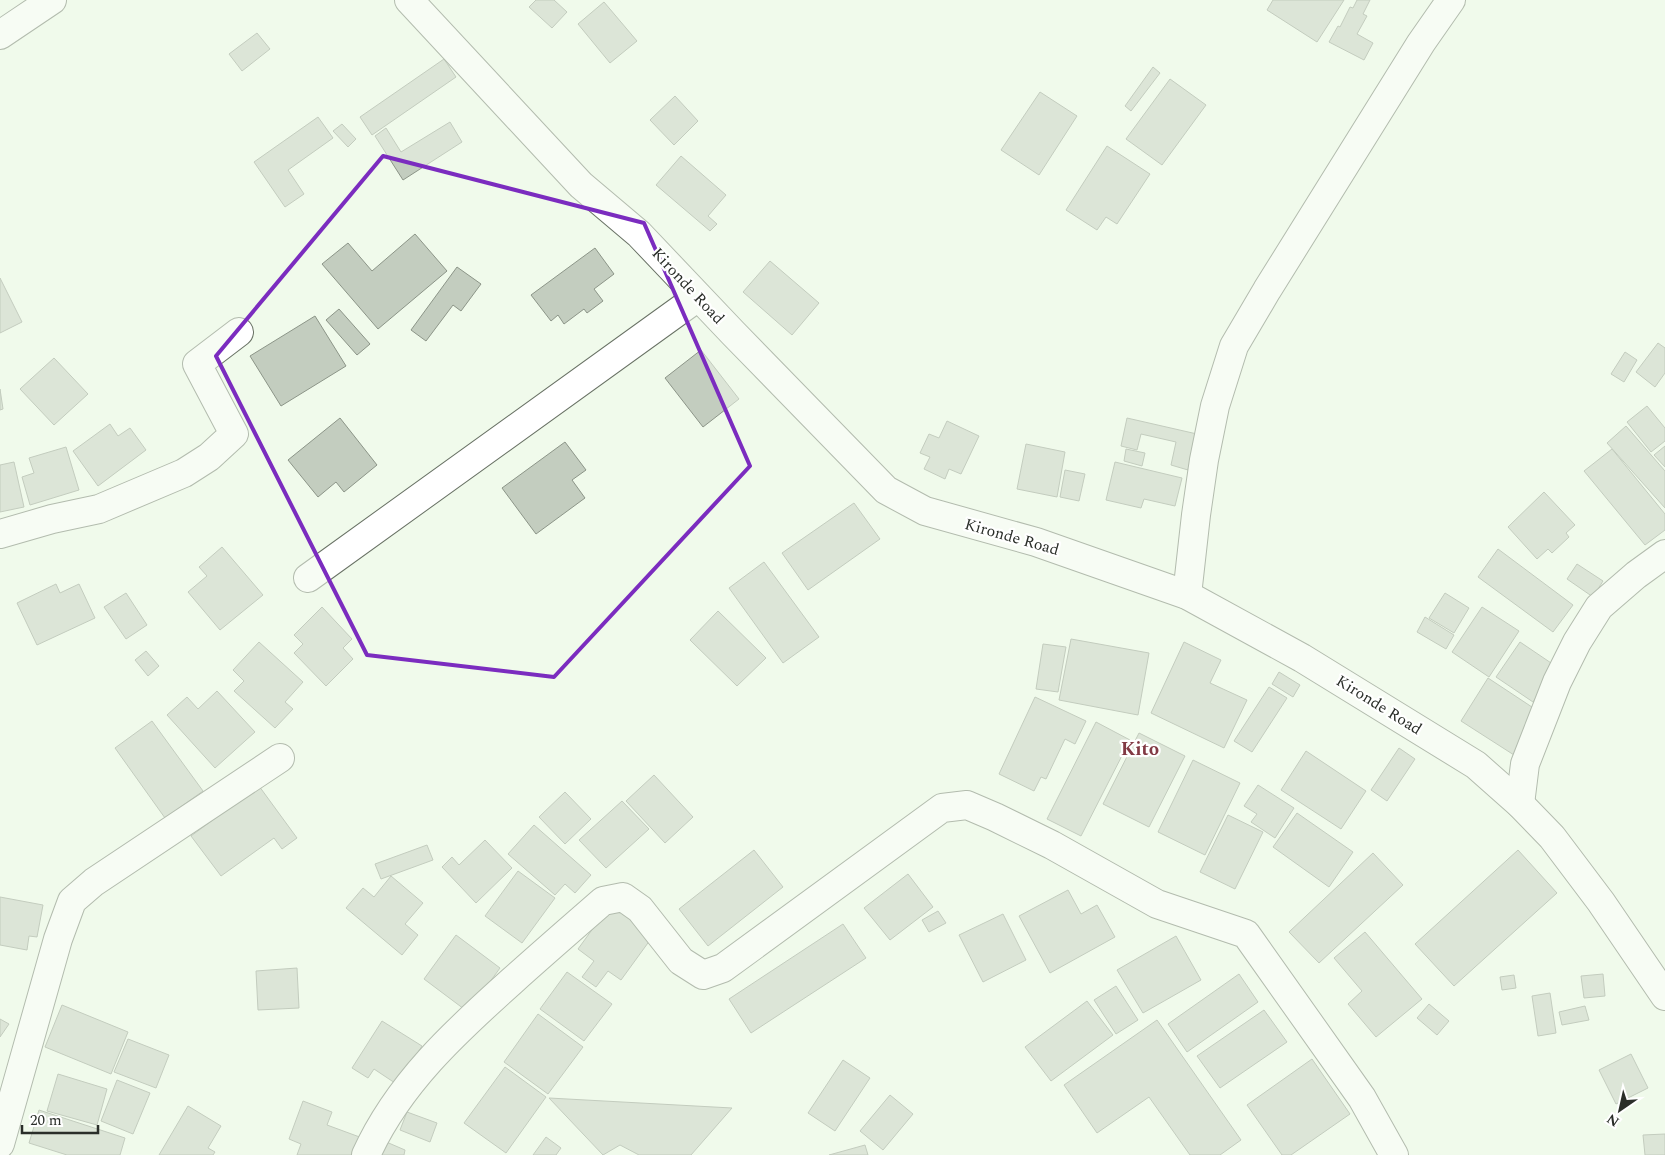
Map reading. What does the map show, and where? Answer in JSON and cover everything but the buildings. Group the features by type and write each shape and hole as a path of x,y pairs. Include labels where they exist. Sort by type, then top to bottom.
{"street":[{"path":"0,35 52,0"},
{"name":"Kironde Road","path":"409,0 574,178 639,234 886,490 925,511 1036,542 1187,595 1302,658 1476,765 1520,804 1552,837 1665,996"},
{"path":"1187,595 1204,460 1215,406 1234,346 1421,43 1451,0"},
{"path":"308,578 698,297"},
{"path":"0,534 52,519 99,509 184,473 208,456 234,434 197,364 239,332"},
{"path":"1520,804 1525,764 1536,732 1557,682 1577,642 1599,607 1665,554"},
{"path":"20,1155 0,1145 56,948 72,901 94,882 280,758"},
{"path":"366,1155 394,1104 426,1063 480,1010 603,901 623,897 640,909 681,962 703,975 723,968 942,808 968,805 1052,845 1157,904 1246,934 1362,1098 1394,1155"}],"highlighted area":[{"path":"383,156 644,223 750,466 554,677 367,655 216,356"}],"district":[{"name":"Kito","path":"1140,749"}]}
